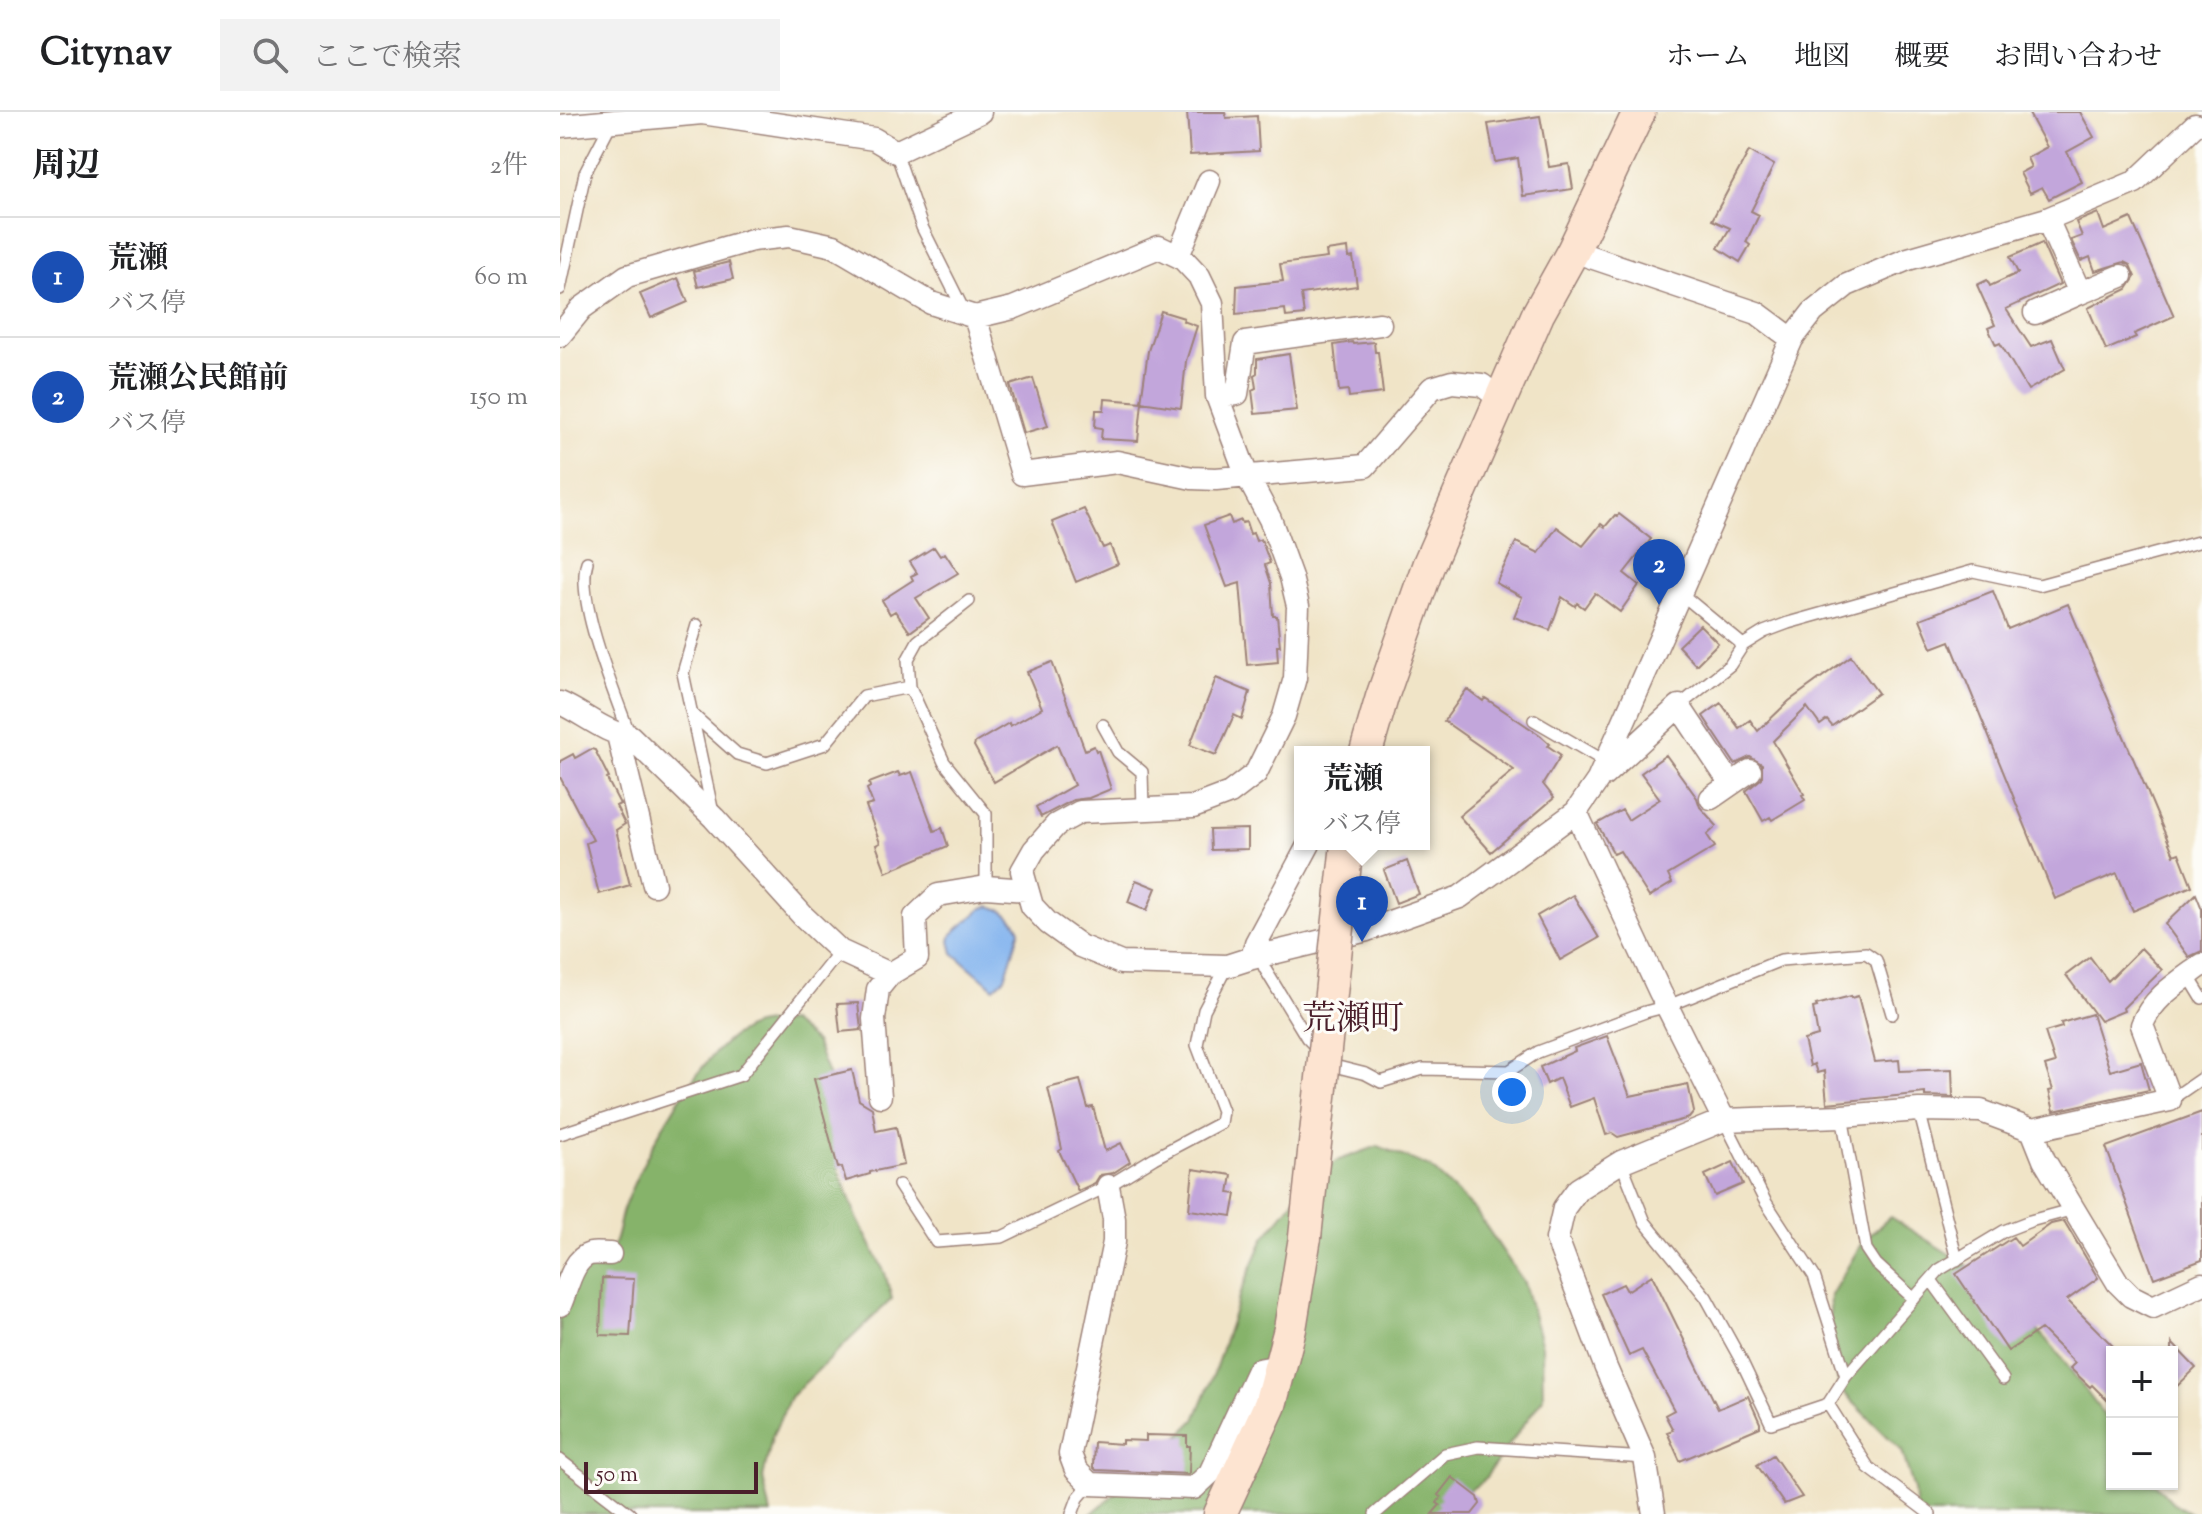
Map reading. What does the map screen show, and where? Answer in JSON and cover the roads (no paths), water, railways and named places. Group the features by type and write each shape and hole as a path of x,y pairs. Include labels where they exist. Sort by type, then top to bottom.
{"street":[{"path":"560,126 702,112 874,139 896,152 980,112"},
{"path":"1368,746 1428,566 1538,314 1573,251 1639,112"},
{"path":"560,335 582,308 627,276 752,240 789,236 834,246 931,303 970,315 1013,308 1159,247 1178,256 1199,276 1212,303 1217,396 1247,476 1270,519 1291,577 1298,606 1295,678 1284,716 1256,773 1230,793 1193,807 1080,812 1056,825 1034,850 1022,871 1032,906 1048,923 1080,946 1121,963 1227,966 1367,930 1460,897 1576,812 1602,771 1792,339 1813,312 1847,285 1908,259 2047,219 2135,182 2195,122"},
{"path":"1178,256 1209,181"},
{"path":"2047,219 2080,293"},
{"path":"1573,251 1757,313 1792,339"},
{"path":"2035,313 2121,276"},
{"path":"970,315 1022,474 1117,462 1192,478 1365,466 1432,388 1452,382 1482,385 1500,399"},
{"path":"1217,396 1237,394 1245,343 1380,324"},
{"path":"560,703 624,736 714,818 803,916 840,951 890,974"},
{"path":"1602,771 1679,706 1731,784"},
{"path":"624,736 654,885"},
{"path":"1711,798 1750,771"},
{"path":"1576,812 1724,1120"},
{"path":"1256,957 1256,943 1306,850"},
{"path":"1220,1514 1270,1405 1290,1329 1305,1237 1346,850"},
{"path":"880,1096 874,1019 878,989 890,974 917,958 915,917 938,895 986,887 1026,890"},
{"path":"1654,1514 1645,1458 1606,1368 1557,1239 1564,1208 1578,1189 1621,1162 1724,1120 1919,1110 1981,1111 2032,1130 2170,1100 2142,1025 2147,1012 2195,970"},
{"path":"2032,1130 2044,1160 2118,1283 2131,1296 2153,1307 2202,1284"},
{"path":"1108,1186 1114,1219 1114,1242 1070,1454 1076,1470 1090,1484 1194,1488 1210,1473 1258,1370 1280,1366"},
{"path":"560,1305 575,1268 583,1258 590,1254 610,1254"}],"lane":[{"path":"560,289 585,173 611,123"},
{"path":"896,152 922,227 970,315"},
{"path":"1679,706 1730,665 1743,645 1764,632 1788,623 1973,571 2039,585 2202,541"},
{"path":"587,562 584,571 589,615 624,736"},
{"path":"1679,592 1743,645"},
{"path":"969,601 918,641 908,659 910,687 944,762 986,814 986,887"},
{"path":"697,625 683,673 714,818"},
{"path":"692,714 737,754 767,763 825,744 864,696 910,687"},
{"path":"1534,720 1602,771"},
{"path":"1103,725 1118,752 1142,772 1143,809"},
{"path":"560,1134 741,1075 840,951"},
{"path":"1256,957 1307,1038 1334,1066 1366,1074 1381,1082 1423,1069 1509,1071 1538,1052 1668,1006 1781,960 1866,953 1876,960 1892,1014"},
{"path":"899,1185 936,1242 1002,1237 1108,1186 1220,1123 1222,1111 1197,1045 1204,1010 1227,966"},
{"path":"2195,970 2202,998"},
{"path":"2170,1100 2202,1078"},
{"path":"1919,1110 1957,1260"},
{"path":"1842,1116 1866,1249 1876,1264 1914,1299"},
{"path":"1724,1120 1765,1201 1814,1276 1846,1376"},
{"path":"1621,1162 1645,1222 1706,1297 1771,1423 1828,1404 1846,1376 1939,1270 2004,1231 2074,1209"},
{"path":"1931,1280 2003,1379"},
{"path":"1828,1404 1868,1467 1930,1514"},
{"path":"1375,1514 1445,1454 1456,1451 1478,1447 1645,1458"},
{"path":"560,1460 630,1514"},
{"path":"1072,1514 1078,1498 1090,1484"}],"water":[{"path":"989,906 1008,915 1020,930 1005,978 994,988 953,953 950,941 952,934 981,909"}],"place":[{"name":"荒瀬公民館前","path":"1659,605"},
{"name":"荒瀬","path":"1362,942"}],"district":[{"name":"荒瀬町","path":"1353,1017"}]}
